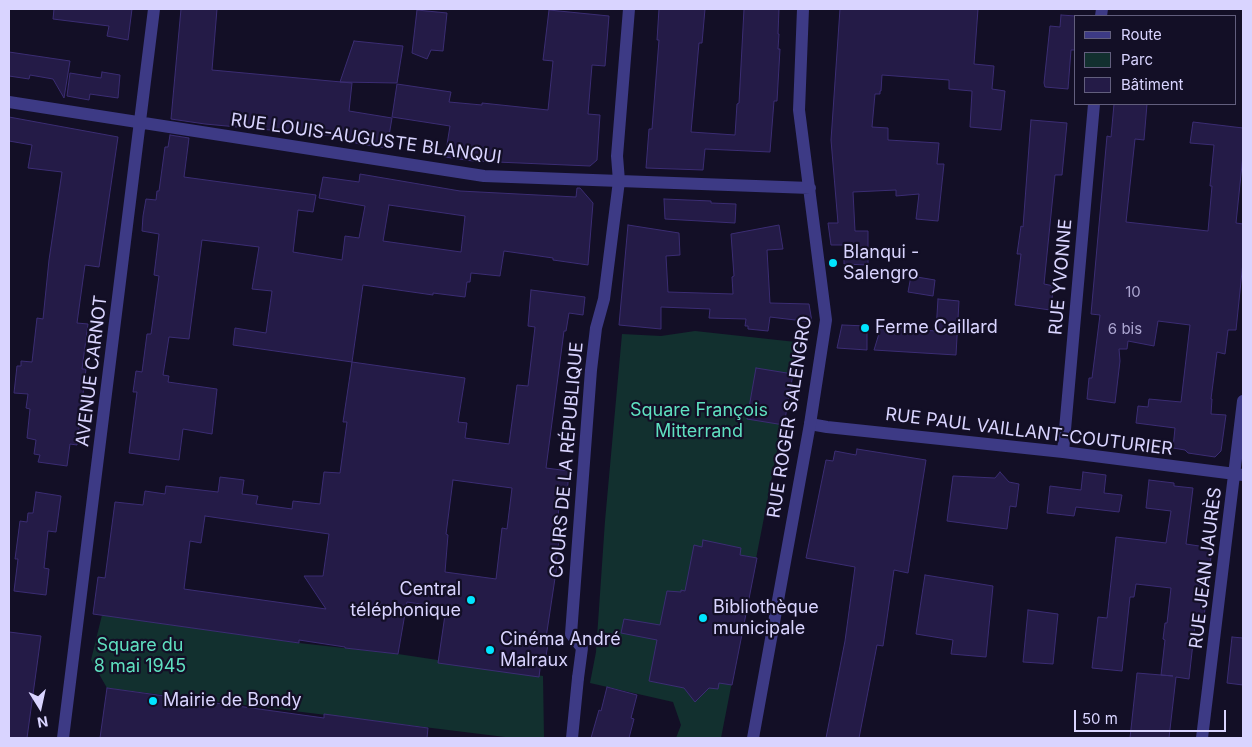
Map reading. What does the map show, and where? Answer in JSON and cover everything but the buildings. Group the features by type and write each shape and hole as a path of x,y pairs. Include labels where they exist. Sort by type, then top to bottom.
{"street":[{"name":"AVENUE CARNOT","path":"63,738 154,9"},
{"name":"COURS DE LA RÉPUBLIQUE","path":"572,738 582,648 570,634 591,370 596,328 604,299 619,181 617,156 629,9"},
{"name":"RUE ROGER SALENGRO","path":"753,738 810,424 826,320 799,110 803,9"},
{"name":"RUE LOUIS-AUGUSTE BLANQUI","path":"9,102 484,176 810,188"},
{"name":"RUE YVONNE","path":"1063,452 1094,105"},
{"name":"RUE JEAN JAURÈS","path":"1202,738 1239,475 1243,401"},
{"name":"RUE PAUL VAILLANT-COUTURIER","path":"810,424 1063,452 1239,475"}],"green space":[{"name":"Square François Mitterrand","path":"695,331 805,343 805,357 792,374 721,738 676,738 681,725 673,702 590,683 596,652 605,521 622,334 661,336"},
{"name":"Square du 8 mai 1945","path":"102,615 299,643 398,654 543,676 544,738 513,738 107,688 91,660"}],"place":[{"name":"Blanqui - Salengro","path":"833,263"},
{"name":"Ferme Caillard","path":"865,328"},
{"name":"Central téléphonique","path":"471,600"},
{"name":"Bibliothèque municipale","path":"703,618"},
{"name":"Cinéma André Malraux","path":"490,650"},
{"name":"Mairie de Bondy","path":"153,701"}]}
